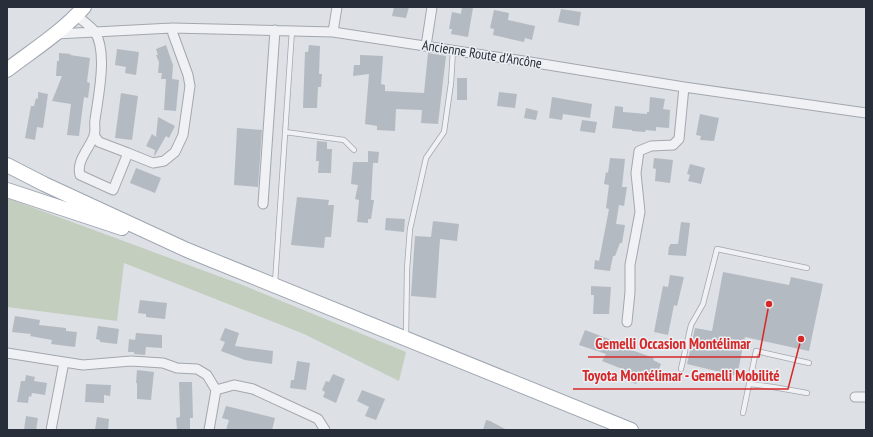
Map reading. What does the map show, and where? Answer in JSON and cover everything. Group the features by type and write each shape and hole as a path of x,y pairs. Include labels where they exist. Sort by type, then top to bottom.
{"main road":[{"path":"7,70 54,34 80,11"},
{"path":"7,76 30,59 54,34"},
{"path":"7,164 51,187 187,250 631,430"},
{"path":"7,190 187,250"}],"street":[{"path":"333,32 337,7"},
{"path":"426,46 432,7"},
{"path":"80,11 95,32 100,47 102,76 94,124 94,135 86,149 78,169 80,175 113,190 128,153"},
{"path":"94,135 99,142 153,163 164,161 175,152 183,135 190,86 188,75 172,34 172,28"},
{"name":"Ancienne Route d'Ancône","path":"54,34 172,28 333,32 684,87 866,112"},
{"path":"263,204 275,30"},
{"path":"626,322 630,292 630,265 640,212 636,173 639,151 651,146 673,146 679,138 684,87"},
{"path":"7,353 83,365 131,361 163,363 177,368 196,369 207,375 216,390 209,430"},
{"path":"51,430 64,362"},
{"path":"216,390 234,385 253,389 318,419 324,430"},
{"path":"855,397 866,397"}],"lane":[{"path":"274,285 292,30"},
{"path":"406,339 407,269 410,229 426,158 444,132 451,82 453,50"},
{"path":"285,132 344,140 354,150"},
{"path":"680,370 691,325 703,304 717,249 807,268"},
{"path":"743,413 756,351 810,363"},
{"path":"750,384 773,386 807,394"}],"green space":[{"path":"7,198 240,284 406,352 399,381 304,334 124,263 117,321 7,307"}],"building":[{"path":"394,7 409,7 406,18 392,16"},
{"path":"462,7 473,8 468,37 451,34 452,29 449,29 452,12 461,14"},
{"path":"561,9 581,12 579,26 558,22"},
{"path":"494,10 509,13 508,20 535,26 532,40 525,38 524,42 493,35 494,29 490,28"},
{"path":"166,45 173,65 172,79 179,80 176,111 164,110 166,79 161,79 162,73 158,73 159,62 156,55 158,55 156,49"},
{"path":"309,45 320,46 319,74 322,74 321,87 318,87 317,108 303,108 305,52 308,52"},
{"path":"117,49 139,52 136,75 125,73 126,67 115,65"},
{"path":"59,53 90,58 87,82 90,83 88,98 84,97 79,136 67,135 71,104 52,101 62,76 56,76"},
{"path":"428,53 446,56 438,124 421,123 422,110 396,109 395,131 377,130 377,126 365,124 369,74 353,76 354,65 360,65 360,55 383,56 381,84 385,85 385,91 424,93"},
{"path":"457,78 467,78 467,100 457,100"},
{"path":"38,92 48,94 43,128 37,127 35,140 25,138 31,106 34,106 36,98 38,99"},
{"path":"499,92 517,94 515,108 497,106"},
{"path":"121,93 138,96 132,140 115,138"},
{"path":"552,97 592,104 590,118 563,114 562,120 549,118"},
{"path":"650,97 665,99 663,109 670,110 669,128 656,127 656,131 646,130 645,132 612,128 615,106 623,107 623,112 647,114 647,112 649,112"},
{"path":"526,108 538,111 536,120 524,118"},
{"path":"700,114 719,118 714,141 700,140 701,136 696,135"},
{"path":"158,117 175,126 169,138 166,136 154,157 155,150 146,146 152,134 156,137"},
{"path":"582,120 597,122 595,133 580,131"},
{"path":"237,128 262,130 258,187 234,185"},
{"path":"317,141 327,142 327,149 332,149 331,173 318,173 319,161 316,161"},
{"path":"368,151 379,152 378,163 373,163 371,200 374,200 371,219 368,219 368,223 357,222 359,200 355,199 358,185 351,184 353,162 368,162"},
{"path":"610,158 625,159 622,187 627,187 624,206 619,205 616,224 625,225 622,243 620,243 615,256 613,256 610,271 594,269 595,260 599,261 609,209 606,208 609,185 604,184 606,172 608,173"},
{"path":"654,158 673,160 670,183 655,181 656,169 653,168"},
{"path":"690,164 705,168 701,184 688,181 690,175 687,174"},
{"path":"136,168 161,178 155,193 130,183"},
{"path":"297,197 329,200 328,205 334,205 331,237 325,237 324,248 291,245"},
{"path":"386,218 405,219 404,232 385,230"},
{"path":"433,221 459,224 457,241 440,239 436,298 411,296 415,236 431,237"},
{"path":"681,222 690,223 686,256 668,255 670,244 678,244"},
{"path":"723,272 789,285 791,277 823,284 809,351 745,337 737,376 687,364 695,328 712,331"},
{"path":"670,275 684,277 677,306 674,305 668,335 654,332 663,286 668,287"},
{"path":"591,286 611,287 609,314 593,314 594,295 591,295"},
{"path":"140,300 167,303 165,319 146,317 146,314 138,313"},
{"path":"15,316 40,320 39,325 66,328 66,331 77,332 75,347 51,344 52,340 30,336 31,334 12,332"},
{"path":"98,326 119,329 117,344 100,342 100,340 96,339"},
{"path":"225,328 239,333 235,346 273,351 272,364 245,360 221,351 225,342 220,340"},
{"path":"585,330 627,346 626,348 654,358 653,360 661,364 656,377 642,371 636,384 621,379 625,370 602,361 606,354 579,345"},
{"path":"136,333 162,335 162,348 146,347 145,355 128,352 129,339 135,340"},
{"path":"297,361 310,363 306,390 290,388 291,380 294,380"},
{"path":"137,370 154,372 151,400 137,399"},
{"path":"333,374 345,379 336,403 323,397 325,392 322,390 326,381 329,382"},
{"path":"26,375 35,377 34,381 47,383 45,395 32,393 31,397 29,396 28,403 17,402 21,381 25,381"},
{"path":"179,382 192,382 193,418 190,418 190,430 177,430 176,418 180,417"},
{"path":"86,384 111,385 110,396 104,395 104,403 85,402"},
{"path":"362,390 385,399 376,420 365,416 369,407 357,401"},
{"path":"226,406 275,418 272,430 226,430 229,420 222,418"},
{"path":"26,416 38,418 36,430 24,430"},
{"path":"97,417 109,419 108,430 95,430"},
{"path":"486,420 490,421 507,430 483,430"}],"place":[{"name":"Gemelli Occasion Montélimar","path":"769,304"},
{"name":"Toyota Montélimar - Gemelli Mobilité","path":"801,339"}]}
